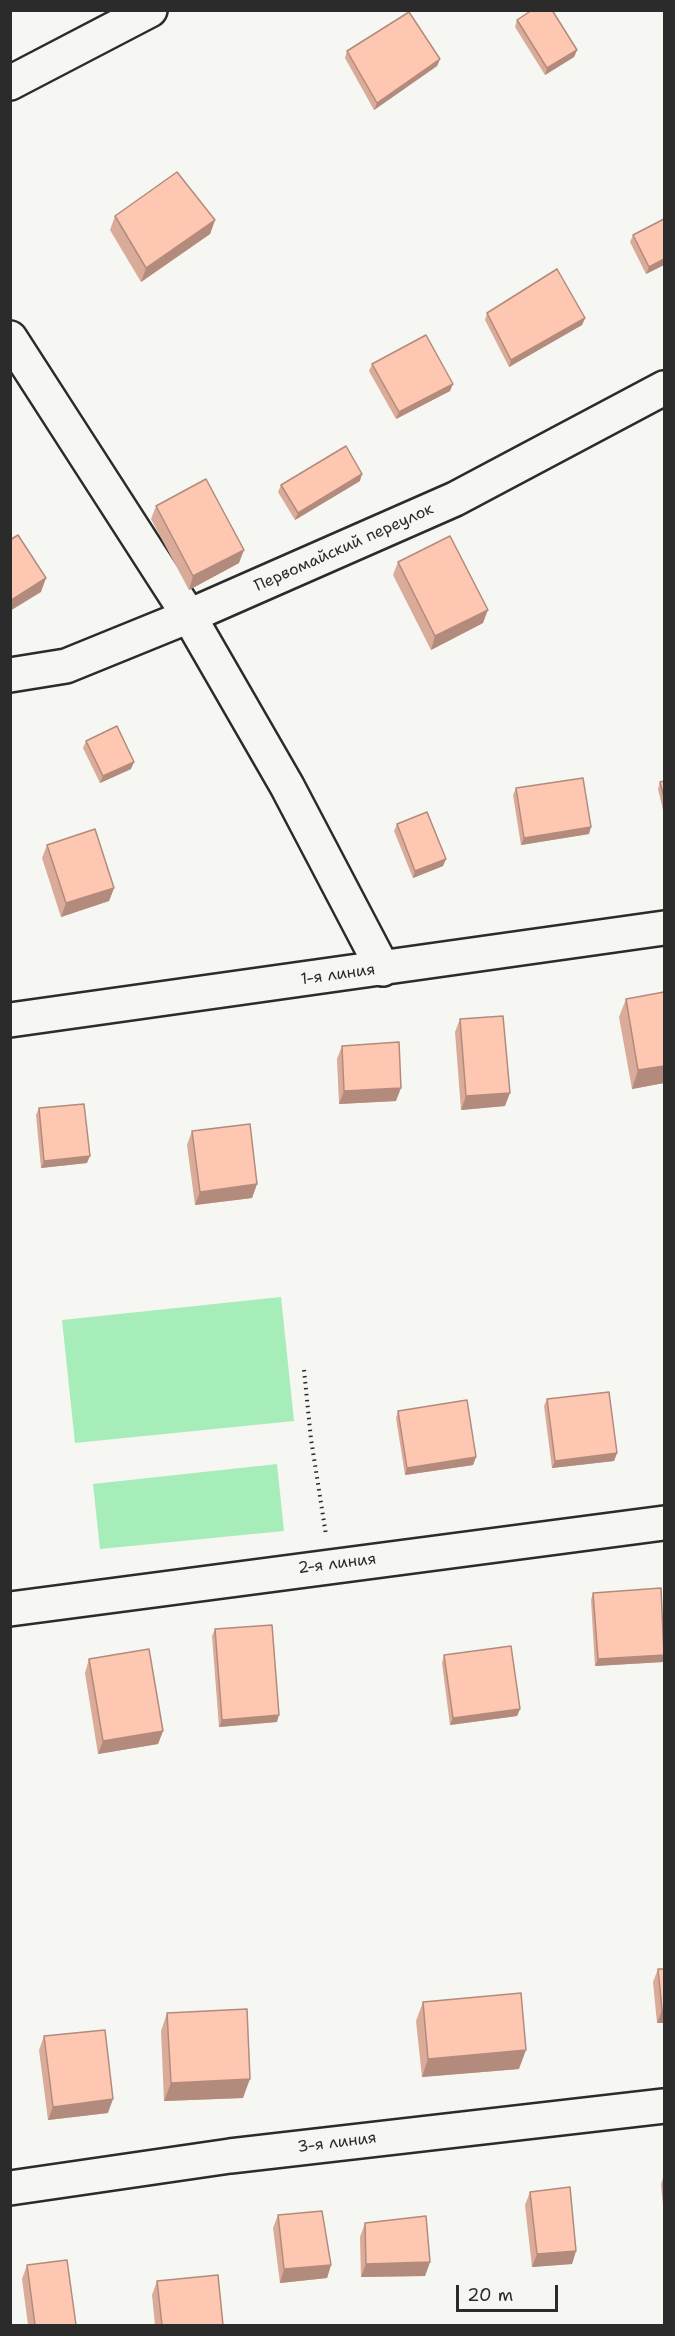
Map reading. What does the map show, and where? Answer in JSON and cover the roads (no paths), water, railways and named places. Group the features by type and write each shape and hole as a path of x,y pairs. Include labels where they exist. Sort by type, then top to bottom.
{"street":[{"path":"10,83 150,10"},
{"path":"10,338 189,616 287,786 383,969"},
{"name":"Первомайский переулок","path":"10,675 66,666 189,616 455,499 664,388"},
{"name":"1-я линия","path":"10,1020 664,928"},
{"name":"2-я линия","path":"10,1609 664,1523"},
{"name":"3-я линия","path":"10,2188 230,2156 664,2106"}]}
